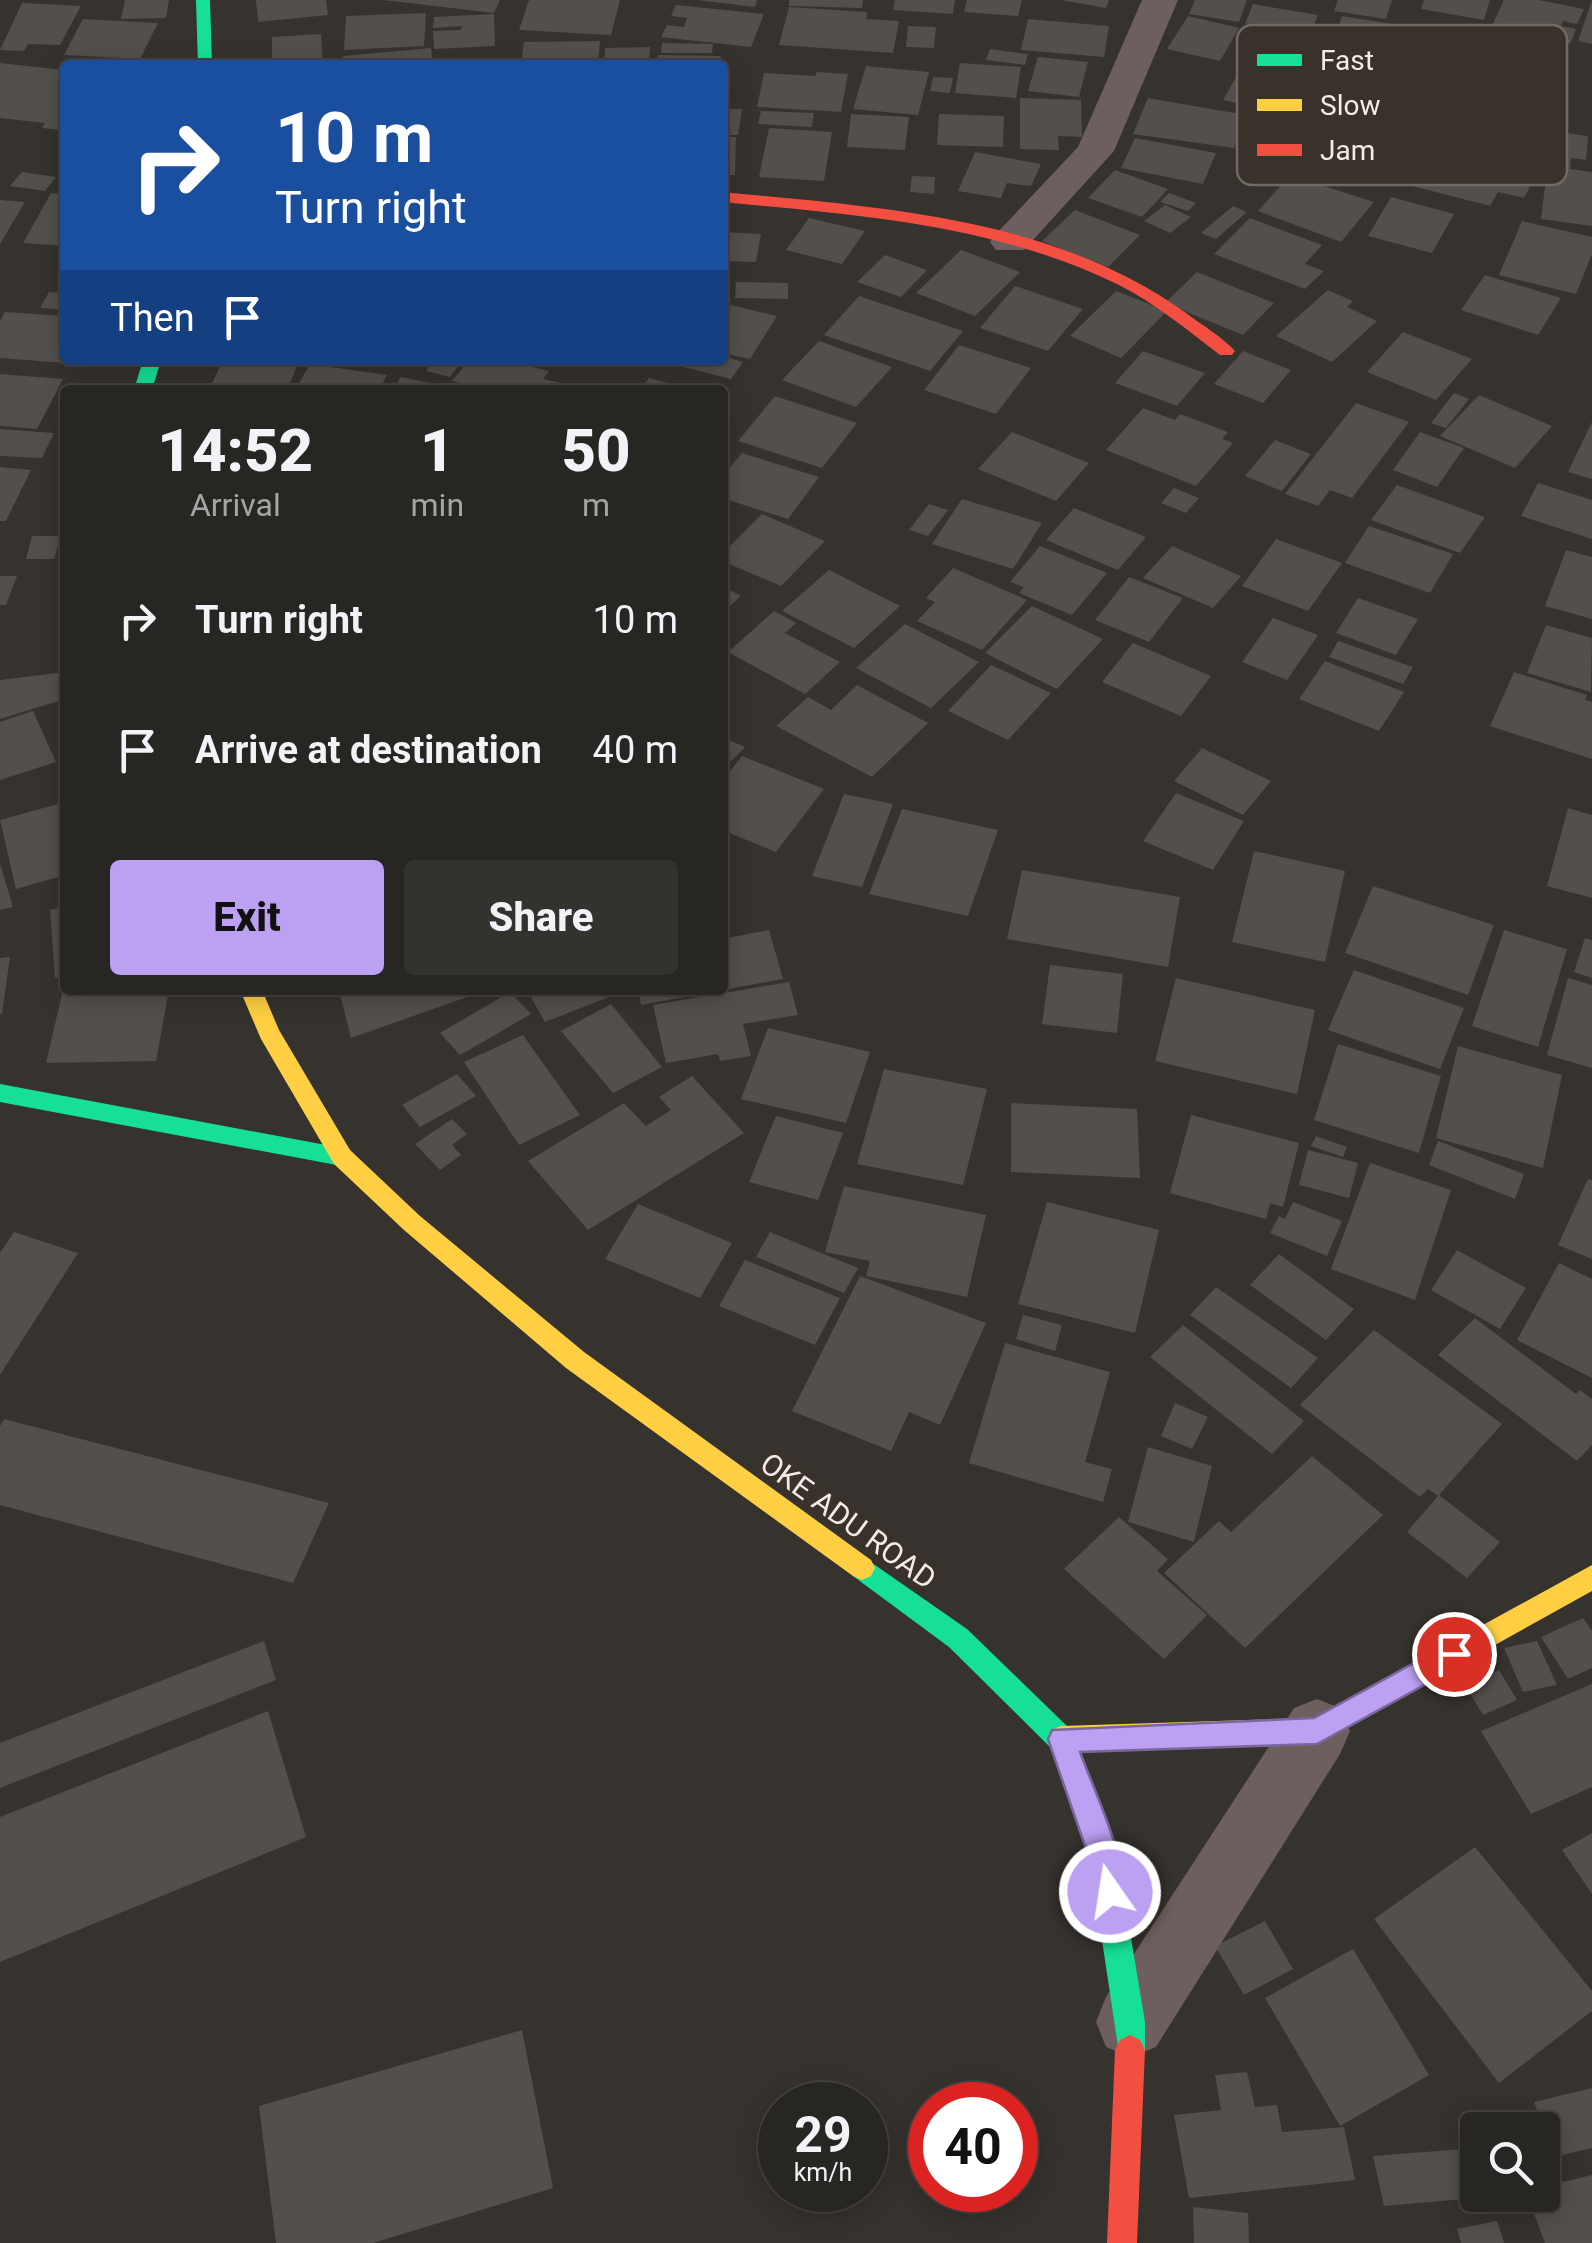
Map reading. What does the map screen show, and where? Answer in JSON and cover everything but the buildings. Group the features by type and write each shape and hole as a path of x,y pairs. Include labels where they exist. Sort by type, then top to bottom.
{"street":[{"path":"203,0 204,60"},
{"path":"1010,242 1095,151 1160,0"},
{"path":"728,198 854,210 1010,242 1112,276 1226,351"},
{"name":"OKE ADU ROAD","path":"253,995 270,1034 342,1156 412,1224 575,1360 958,1638 1062,1739 1104,1860 1131,2022 1122,2243"},
{"path":"0,1093 342,1156"},
{"path":"1062,1739 1317,1731 1592,1577"},
{"path":"1131,2022 1317,1731"}],"traffic: fast":[{"path":"203,0 205,60"},
{"path":"144,385 150,365"},
{"path":"0,1093 342,1157"},
{"path":"862,1568 958,1638 1061,1739 1104,1860 1131,2022 1130,2050"}],"traffic: slow":[{"path":"253,995 269,1033 342,1157 412,1223 575,1360 862,1568"},
{"path":"1061,1739 1317,1731 1592,1577"}],"traffic: jam":[{"path":"728,198 876,213 1030,244 1138,289 1226,351"},
{"path":"1122,2243 1130,2050"}],"route":[{"path":"1110,1892 1104,1860 1062,1739 1317,1731 1454,1654"}]}
